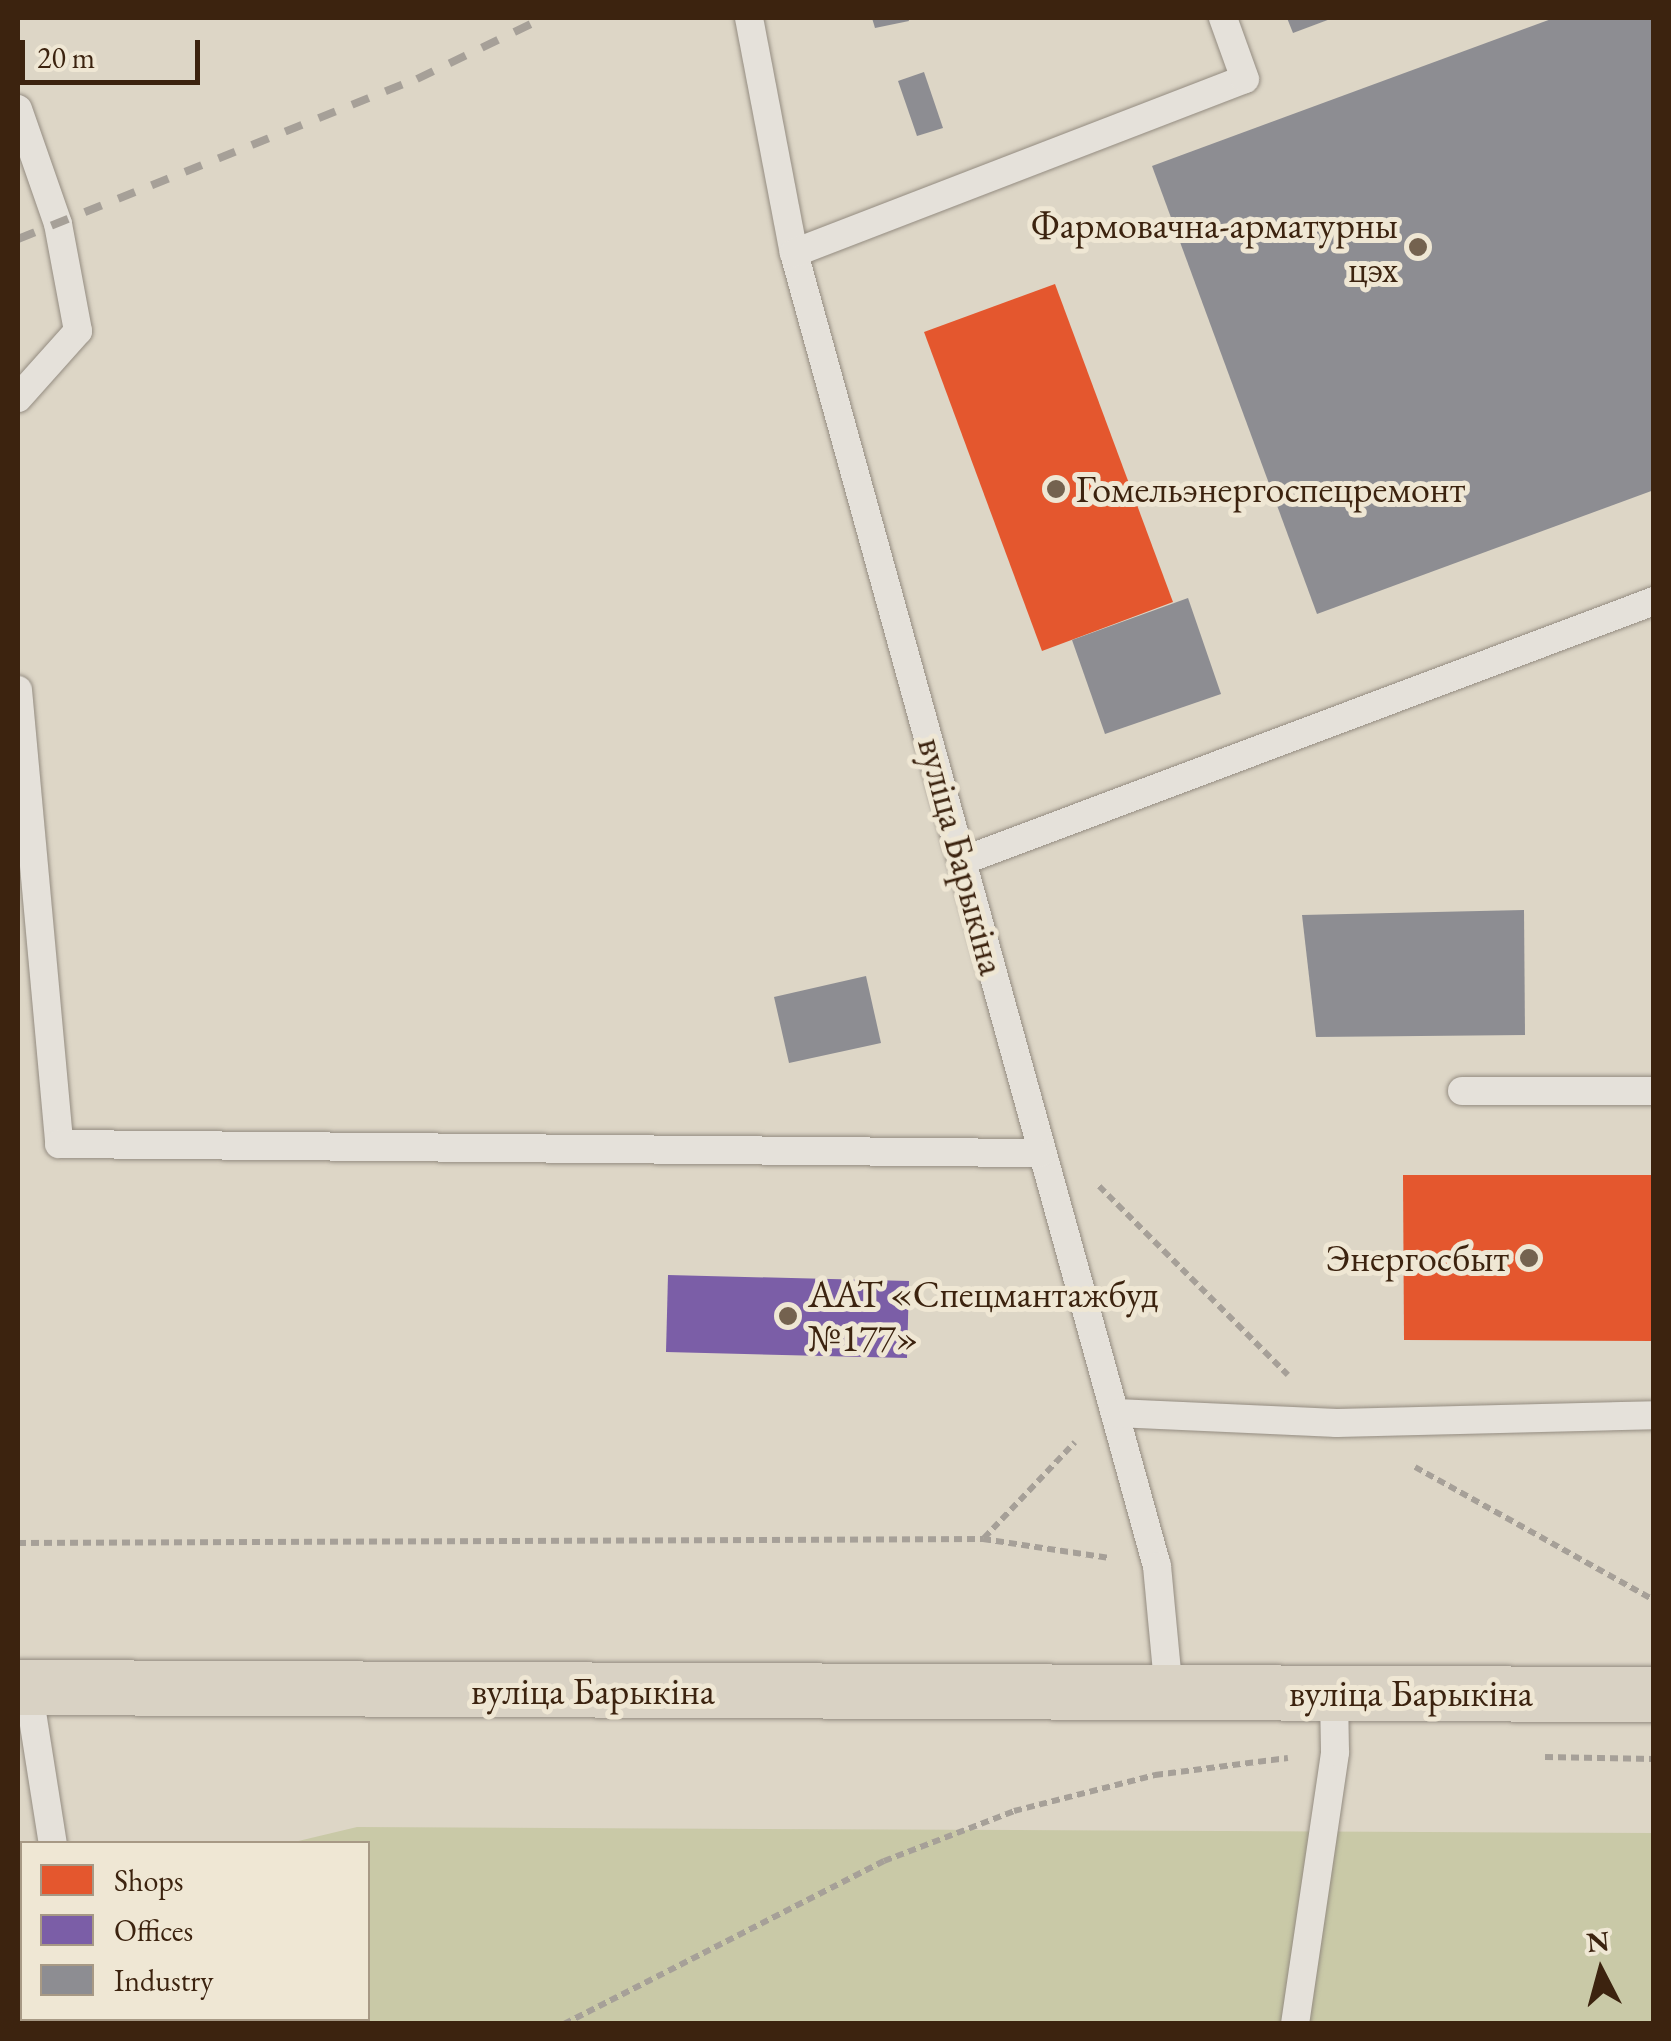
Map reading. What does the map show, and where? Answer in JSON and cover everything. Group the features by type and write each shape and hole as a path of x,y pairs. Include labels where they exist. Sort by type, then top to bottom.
{"main road":[{"name":"вуліца Барыкіна","path":"23,1687 1654,1694"}],"lane":[{"name":"вуліца Барыкіна","path":"749,18 794,252 1157,1566 1168,1694"},
{"path":"794,252 1245,79 1223,18"},
{"path":"18,109 58,224 78,331 18,398"},
{"path":"965,860 1654,600"},
{"path":"18,690 59,1144 1040,1153"},
{"path":"1462,1091 1654,1091"},
{"path":"1116,1413 1336,1423 1654,1416"},
{"path":"23,1687 52,1841"},
{"path":"1295,2024 1335,1752 1334,1692"}],"path":[{"path":"983,1539 1083,1434 1116,1413"},
{"path":"18,1543 983,1539 1157,1566"},
{"path":"564,2024 884,1862 1014,1810 1155,1775 1335,1752"}],"green space":[{"path":"357,1827 1653,1833 1653,2023 210,2024 370,2021 370,1841 298,1841"}],"building: Shops":[{"name":"Гомельэнергоспецремонт","path":"1055,284 1173,602 1042,651 924,332"},
{"name":"Энергосбыт","path":"1403,1175 1654,1175 1654,1341 1404,1340"}],"building: Offices":[{"name":"ААТ «Спецмантажбуд №177»","path":"668,1275 909,1281 907,1358 666,1352"}],"building: Industry":[{"path":"872,18 908,18 909,21 875,28"},
{"path":"1287,18 1333,18 1293,33"},
{"name":"Фармовачна-арматурны цэх","path":"1554,18 1654,18 1654,490 1317,614 1152,166"},
{"path":"924,72 943,128 917,136 898,81"},
{"path":"1188,598 1221,694 1105,734 1072,640"},
{"path":"1524,910 1525,1035 1316,1037 1302,915"},
{"path":"866,976 881,1043 789,1063 774,997"}],"railway":[{"path":"18,239 417,79 543,18"}],"place":[{"name":"Фармовачна-арматурны цэх","path":"1418,247"},
{"name":"Гомельэнергоспецремонт","path":"1056,489"},
{"name":"Энергосбыт","path":"1529,1258"},
{"name":"ААТ «Спецмантажбуд №177»","path":"788,1316"}]}
